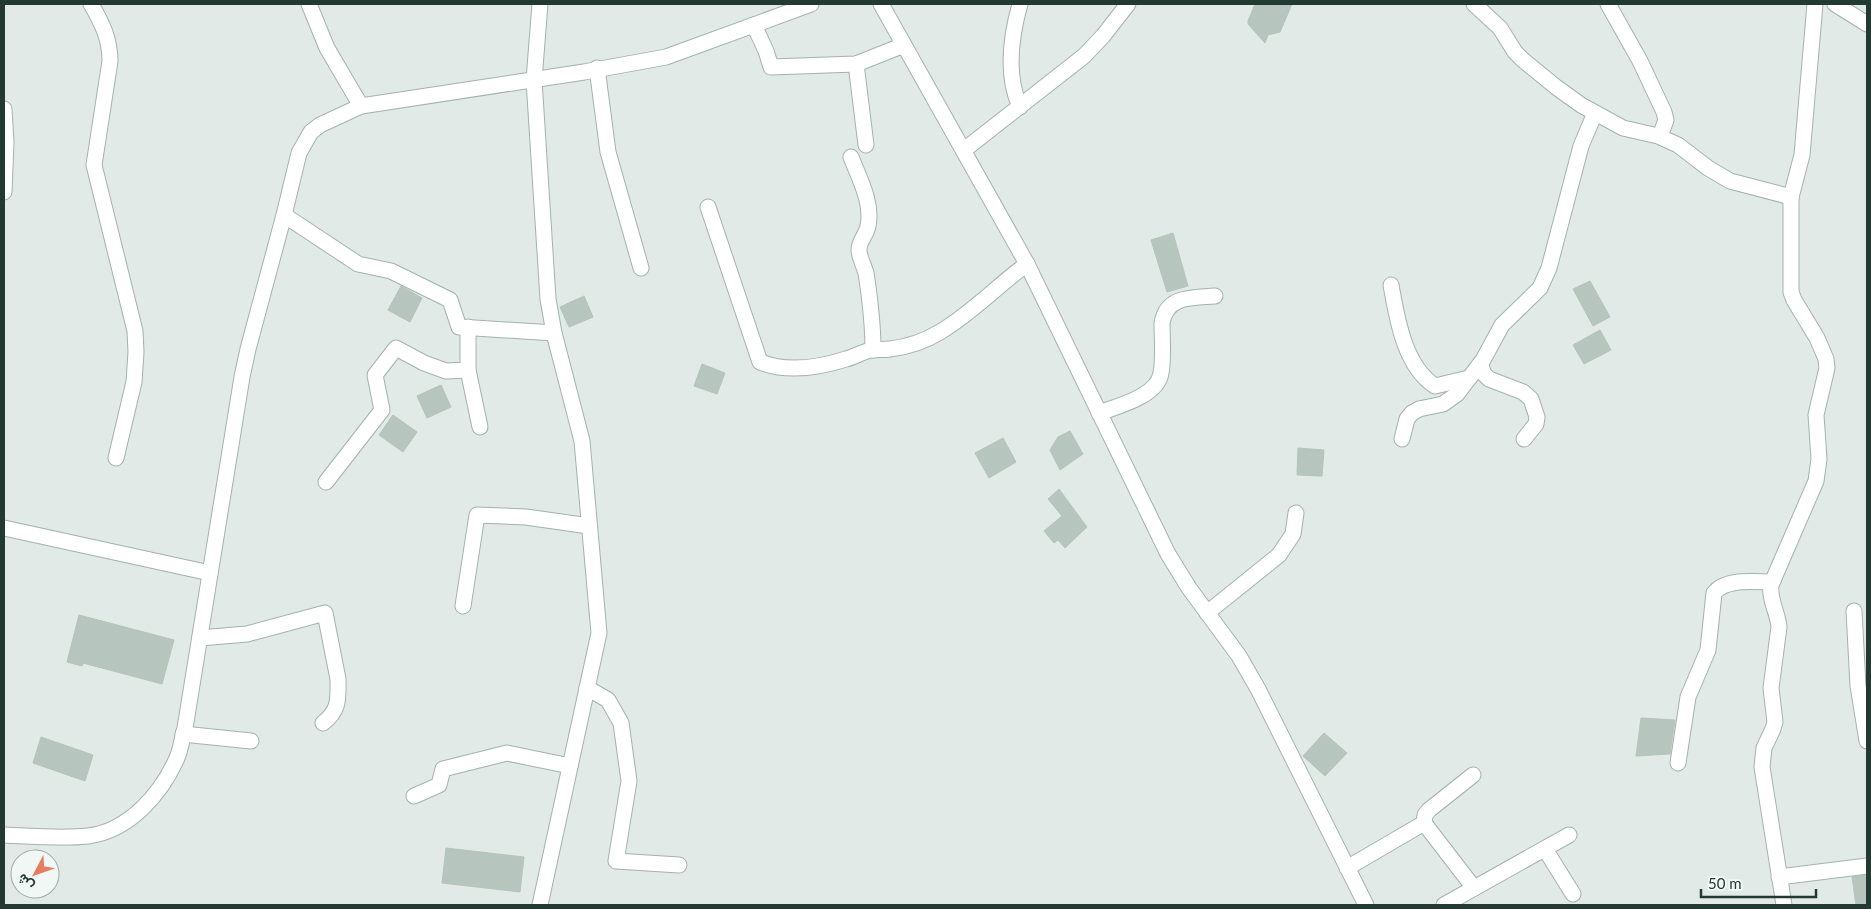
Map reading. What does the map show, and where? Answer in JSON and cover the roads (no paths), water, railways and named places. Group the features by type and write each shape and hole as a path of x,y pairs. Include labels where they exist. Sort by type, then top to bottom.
{"street":[{"path":"91,4 106,33 110,48 110,61 94,165 136,337 134,382 116,458"},
{"path":"309,4 327,48 361,106"},
{"path":"540,4 534,80 548,298 554,333 582,441 599,633 540,905"},
{"path":"4,834 53,838 90,836 122,825 134,816 157,790 177,757 183,734 200,638 246,359 299,153 304,141 311,132 320,125 361,106 534,80 666,57 811,4"},
{"path":"881,4 1027,264 1168,554 1207,613 1239,656 1258,689 1366,905"},
{"path":"1020,4 1013,38 1012,64 1016,97 1020,107"},
{"path":"964,150 1094,46 1128,4"},
{"path":"1474,4 1500,28 1515,52 1523,60 1556,88 1595,113 1622,128 1660,136 1678,145 1723,177 1791,197"},
{"path":"1608,4 1640,60 1664,112 1666,120 1660,136"},
{"path":"1784,905 1762,767 1764,748 1775,722 1771,688 1778,618 1770,593 1772,582 1819,470 1816,416 1827,368 1822,348 1791,292 1791,197 1803,147 1815,4"},
{"path":"1835,4 1867,24"},
{"path":"754,25 771,67 856,64 904,45"},
{"path":"856,64 866,145"},
{"path":"597,68 608,152 641,268"},
{"path":"4,109 6,142 4,192"},
{"path":"1402,439 1407,419 1412,413 1419,409 1443,404 1451,399 1480,364 1502,325 1533,302 1544,281 1581,146 1586,130 1595,113"},
{"path":"851,156 866,193 868,207 868,225 859,245 859,254 865,269 871,308 873,350"},
{"path":"708,207 760,362 772,367 806,368 846,359 873,350 904,347 921,342 964,317 1008,278 1027,264"},
{"path":"284,215 358,264 391,271 450,300 460,327 554,333"},
{"path":"1390,285 1403,339 1421,376 1435,386 1470,378"},
{"path":"1099,413 1141,396 1158,383 1161,374 1162,323 1164,314 1169,307 1174,302 1182,299 1215,296"},
{"path":"468,328 468,370 480,427"},
{"path":"326,482 382,410 376,375 396,348 424,363 446,371 468,370"},
{"path":"1480,364 1489,380 1524,392 1531,400 1538,417 1536,424 1524,439"},
{"path":"1207,613 1279,556 1292,534 1296,514"},
{"path":"463,606 477,515 526,517 589,526"},
{"path":"4,528 210,573"},
{"path":"1678,762 1688,697 1708,650 1714,593 1718,588 1731,583 1772,582"},
{"path":"1854,611 1858,686 1867,741"},
{"path":"200,638 247,634 325,613 338,679 338,688 337,704 334,712 323,722"},
{"path":"587,688 608,700 622,723 629,782 616,861 679,865"},
{"path":"183,734 251,741"},
{"path":"414,796 439,785 443,769 507,754 570,766"},
{"path":"1473,775 1424,815 1424,823 1474,888"},
{"path":"1348,868 1424,823"},
{"path":"1444,905 1568,836"},
{"path":"1545,849 1573,894"},
{"path":"1779,877 1867,866"}]}
